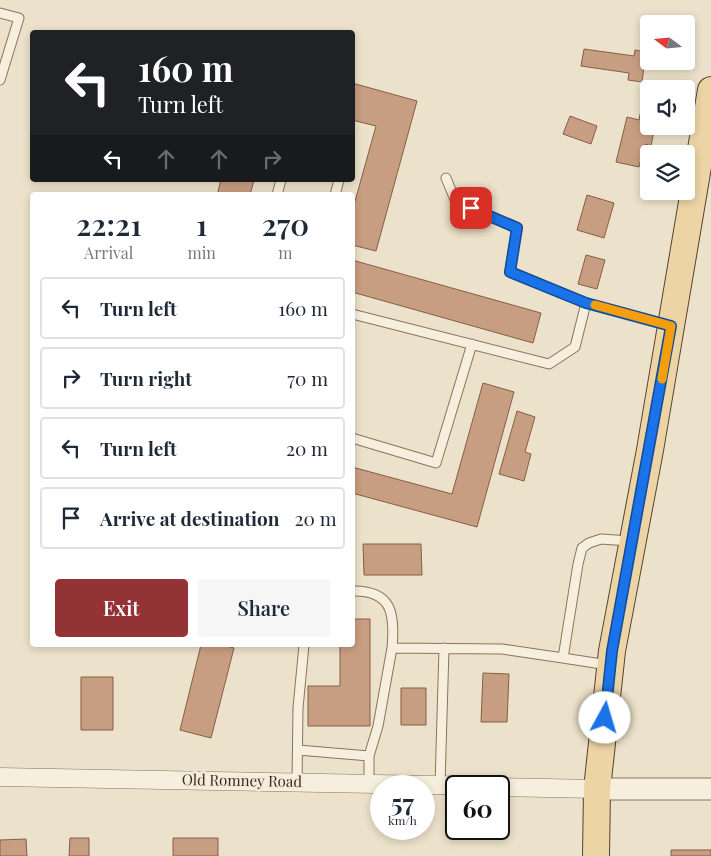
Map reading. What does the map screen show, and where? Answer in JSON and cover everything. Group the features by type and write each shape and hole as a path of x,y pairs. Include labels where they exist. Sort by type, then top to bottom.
{"main road":[{"path":"596,856 597,788 610,665 711,90"}],"street":[{"name":"Old Romney Road","path":"0,777 445,785"},
{"path":"510,786 711,789"}],"lane":[{"path":"0,13 18,18 0,80"},
{"path":"446,178 456,202 517,228 510,272 586,303 671,326"},
{"path":"355,315 549,364 575,347 586,303"},
{"path":"355,439 436,463 472,344"},
{"path":"563,658 582,548 601,538 632,542"},
{"path":"355,591 368,591 378,596 390,608 394,624 392,648 378,726 368,756 369,784"},
{"path":"298,782 298,708 304,647"},
{"path":"392,648 502,649 610,665"},
{"path":"440,785 444,648"},
{"path":"298,750 368,756"}],"building":[{"path":"584,49 634,56 635,50 640,51 640,70 644,70 642,80 640,82 628,80 629,73 581,66"},
{"path":"355,84 417,101 376,251 355,246 355,201 376,126 355,121"},
{"path":"640,115 640,135 653,135 651,145 640,145 639,167 616,162 627,117 639,120"},
{"path":"570,116 597,126 591,144 563,134"},
{"path":"220,182 253,182 251,192 218,192"},
{"path":"587,195 614,203 604,238 577,230"},
{"path":"586,255 605,260 597,289 578,284"},
{"path":"355,261 541,313 533,343 355,293"},
{"path":"483,383 514,392 477,527 355,494 355,468 452,494"},
{"path":"517,411 535,417 525,452 531,454 524,481 499,474"},
{"path":"363,544 421,544 422,575 364,575"},
{"path":"355,619 370,619 370,726 308,726 308,686 340,686 340,647 355,647"},
{"path":"201,647 234,648 211,738 180,730"},
{"path":"483,673 509,674 507,722 481,722"},
{"path":"81,677 113,677 113,730 81,730"},
{"path":"401,688 426,688 426,725 401,725"},
{"path":"70,838 89,838 89,856 69,856"},
{"path":"173,838 218,838 218,856 173,856"},
{"path":"26,839 27,856 0,856 0,840"},
{"path":"671,850 711,850 711,856 671,856"}],"slow traffic":[{"path":"595,305 671,326 662,379"}],"route":[{"path":"471,208 517,228 510,272 586,303 671,326 612,651 605,718"}]}
